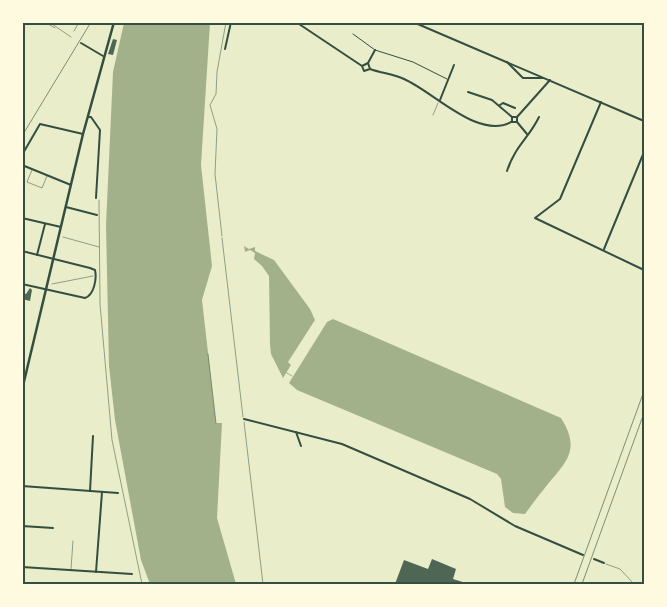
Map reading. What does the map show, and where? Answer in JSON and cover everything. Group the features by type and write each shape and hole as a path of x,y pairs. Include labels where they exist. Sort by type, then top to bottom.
{"main road":[{"path":"23,388 83,134 103,56 114,22"}],"street":[{"path":"225,49 231,22"},
{"path":"296,22 362,66 364,71 370,69 405,80 484,125 500,126 517,122"},
{"path":"413,22 644,121"},
{"path":"353,34 375,50 413,62 448,79"},
{"path":"81,43 103,56"},
{"path":"362,66 368,63 375,50"},
{"path":"507,62 523,78 543,78"},
{"path":"368,63 370,69"},
{"path":"439,100 454,65"},
{"path":"527,134 517,122 517,117 550,80"},
{"path":"468,92 492,100 512,117 517,117"},
{"path":"500,105 503,102 515,108"},
{"path":"601,102 560,199 535,218 604,249 644,270"},
{"path":"88,117 91,117 100,130 96,198"},
{"path":"511,122 512,117"},
{"path":"507,171 513,156 539,117"},
{"path":"22,155 40,124 83,134"},
{"path":"604,249 644,152"},
{"path":"22,164 71,185"},
{"path":"66,207 97,214"},
{"path":"22,218 61,228"},
{"path":"38,255 45,224"},
{"path":"22,251 95,270 96,276 92,292 85,298 22,284"},
{"path":"244,419 296,431 351,448 470,499 515,526 583,555"},
{"path":"296,431 301,446"},
{"path":"90,491 93,436"},
{"path":"22,486 118,493"},
{"path":"96,573 102,492"},
{"path":"22,526 53,528"},
{"path":"594,559 604,563"},
{"path":"22,567 132,574"}],"lane":[{"path":"45,22 57,28"},
{"path":"49,22 71,37"},
{"path":"74,31 79,22"},
{"path":"433,115 439,100"},
{"path":"33,169 27,182 42,188 47,175"},
{"path":"222,238 244,419"},
{"path":"71,571 74,540"},
{"path":"604,563 620,569 634,584"}],"path":[{"path":"222,238 215,174 217,129 210,105 216,91 226,22"},
{"path":"96,198 101,201 100,248 103,353 112,440 142,584"},
{"path":"59,236 100,248"},
{"path":"48,284 58,284 96,276"},
{"path":"208,354 216,424"},
{"path":"244,419 263,584"}],"shaded area":[{"path":"124,23 210,23 201,165 212,266 202,300 216,423 222,423 217,518 236,584 150,584 141,560 115,420 109,366 106,225 113,72"},
{"path":"244,246 249,249 255,247 255,251 274,260 310,309 315,320 288,362 291,365 283,378 271,354 269,276 254,259 255,253 250,250 245,252"},
{"path":"333,319 561,418 570,439 568,456 564,464 525,514 513,513 505,507 501,479 497,474 297,390 289,383 327,322"}],"building":[{"path":"113,39 117,40 113,55 108,54"},
{"path":"30,288 32,290 30,301 22,299 22,293 26,294"},
{"path":"432,559 456,569 453,579 469,584 395,584 404,560 428,569"}],"waterway":[{"path":"285,372 292,376"}],"railway":[{"path":"22,136 91,22"},
{"path":"574,584 644,391"},
{"path":"582,584 644,413"}]}
